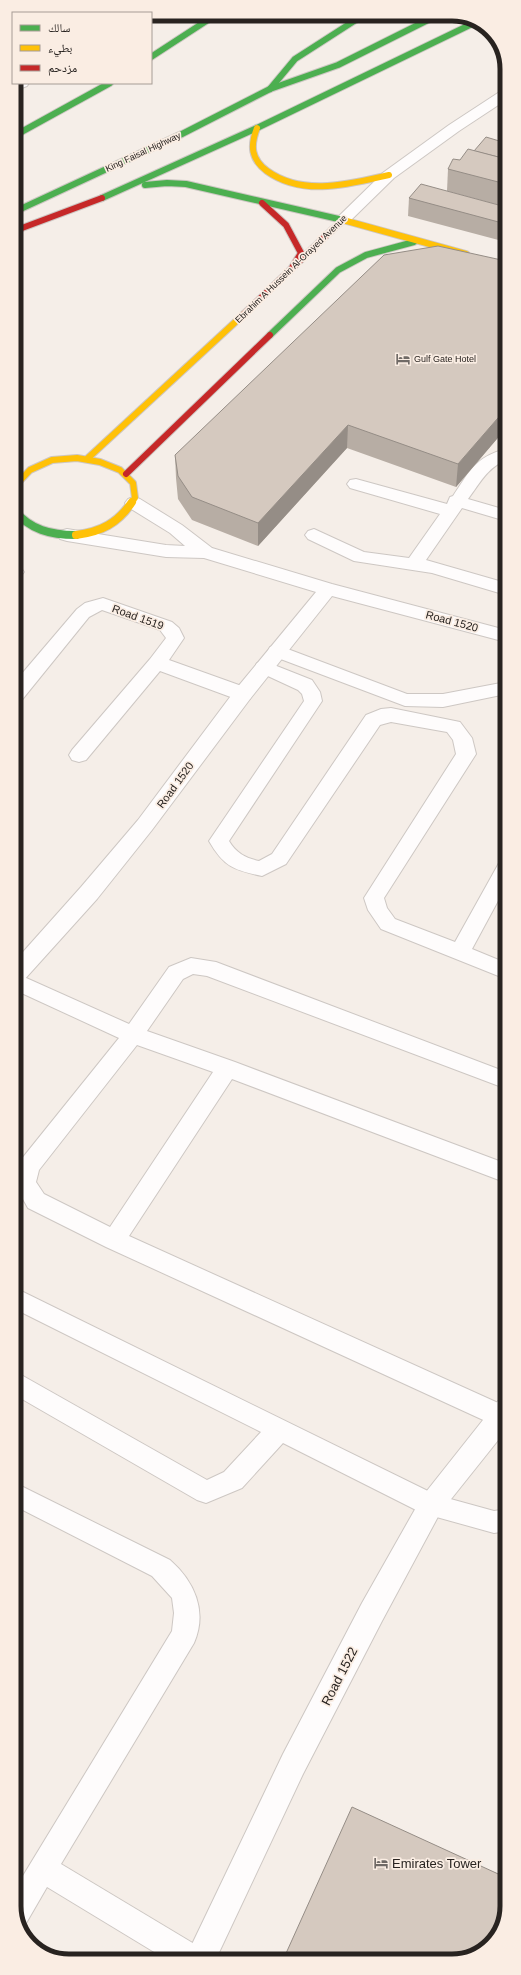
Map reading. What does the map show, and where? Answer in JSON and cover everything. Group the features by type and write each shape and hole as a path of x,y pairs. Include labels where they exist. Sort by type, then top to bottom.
{"main road":[{"path":"152,56 206,21"},
{"name":"King Faisal Highway","path":"270,89 295,59 354,21"},
{"name":"King Faisal Highway","path":"21,209 182,134 270,89 338,65 426,21"},
{"path":"21,228 117,192 256,128 470,25"},
{"path":"21,132 108,84"},
{"path":"256,128 250,144 253,157 262,170 275,179 302,185 324,186 389,175"},
{"path":"117,192 147,184 186,184 342,220 477,257"},
{"path":"252,198 271,208 287,223 295,237 301,253 290,271"},
{"name":"Ebrahim A Hussein Al-Orayed Avenue","path":"88,458 290,271 342,220"},
{"path":"126,474 338,270 356,258 379,250 418,241"},
{"path":"21,478 25,473 54,460 88,458 102,461 126,474 136,492 134,503 127,514 116,523 102,530 85,534 67,535 37,529 25,522 21,518"}],"street":[{"name":"Road 1520","path":"134,503 176,529 205,552"},
{"name":"Road 1520","path":"67,535 166,551 205,552 328,590 396,606 500,634"},
{"name":"Road 1520","path":"21,968 89,894 145,825 264,667 328,590"},
{"name":"Road 1522","path":"201,1954 293,1764 372,1612 432,1505 500,1418"}],"lane":[{"name":"Ebrahim A Hussein Al-Orayed Avenue","path":"342,220 389,175 454,128 500,98"},
{"path":"414,564 453,506 482,467 489,461 500,456"},
{"path":"356,484 500,515"},
{"path":"314,535 360,557 433,567 500,587"},
{"name":"Road 1519","path":"21,687 82,613 91,607 103,604 166,626 173,632 175,638 157,663"},
{"path":"277,651 405,700 421,703 439,702 483,691 500,689"},
{"path":"79,756 157,663 243,694"},
{"path":"264,667 305,686 312,692 313,701 219,841 226,855 238,864 262,869 279,859 372,720 391,714 453,726 462,738 466,754 374,898 378,910 388,924 460,951 500,968"},
{"path":"460,951 500,879"},
{"path":"500,1079 209,968 191,966 176,973 133,1035 28,1167 26,1183 36,1201 71,1220 500,1411"},
{"path":"21,984 133,1035 227,1068 500,1171"},
{"path":"114,1240 227,1068"},
{"path":"21,1301 432,1505 494,1522 500,1521"},
{"path":"21,1386 206,1492 233,1480 280,1429"},
{"path":"21,1497 161,1568 176,1580 185,1596 188,1615 185,1634 21,1905"},
{"path":"43,1869 188,1954"}],"building":[{"path":"486,137 500,141 500,158 474,151"},
{"path":"468,149 500,157 500,182 448,169 453,159 460,160"},
{"path":"421,184 500,205 500,222 409,198"},
{"name":"Gulf Gate Hotel","path":"438,246 500,260 500,416 458,464 348,425 258,523 192,497 178,476 175,455 384,255"},
{"name":"Emirates Tower","path":"352,1807 500,1875 499,1915 494,1930 484,1942 476,1948 461,1953 452,1954 286,1954"}],"traffic: fast":[{"path":"152,56 206,21"},
{"path":"270,89 295,59 354,21"},
{"path":"21,209 182,134 270,89 338,65 426,21"},
{"path":"102,198 257,128 470,25"},
{"path":"21,132 108,84"},
{"path":"145,185 167,183 186,184 343,220"},
{"path":"270,335 338,270 366,255 414,242"},
{"path":"21,519 41,531 76,535"}],"traffic: slow":[{"path":"257,128 253,139 252,149 255,158 262,167 276,177 291,183 307,186 340,185 389,175"},
{"path":"332,230 343,220 466,254"},
{"path":"88,458 244,314"},
{"path":"21,480 30,470 52,460 77,458 100,462 120,470 133,483 135,498 123,515 113,523 101,529 76,535"}],"traffic: jam":[{"path":"21,228 102,198"},
{"path":"262,203 275,213 286,225 301,253 290,271"},
{"path":"244,314 332,230"},
{"path":"126,474 270,335"}],"place":[{"name":"Gulf Gate Hotel","path":"403,359"},
{"name":"Emirates Tower","path":"381,1863"}]}
